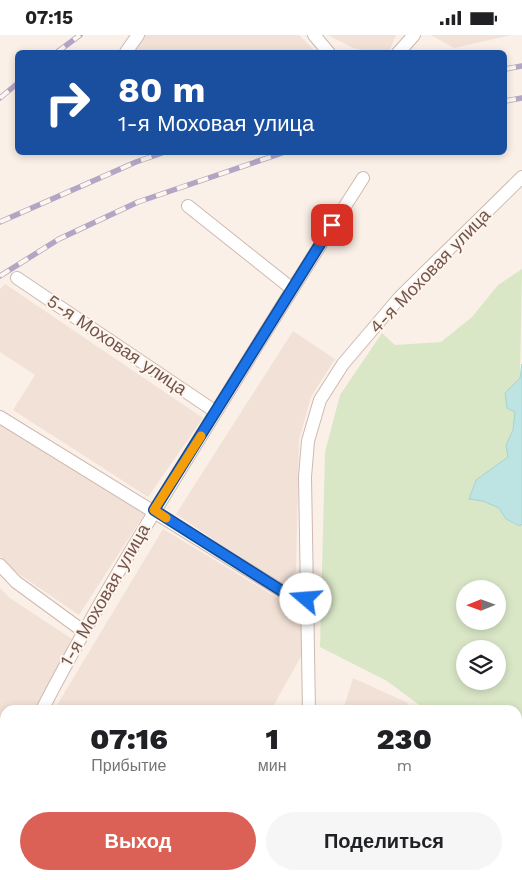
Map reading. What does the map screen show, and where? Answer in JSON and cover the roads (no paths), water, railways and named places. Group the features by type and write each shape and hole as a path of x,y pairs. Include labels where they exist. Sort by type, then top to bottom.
{"street":[{"path":"127,50 138,35"},
{"path":"314,35 326,50"},
{"path":"401,50 414,35"},
{"name":"4-я Моховая улица","path":"309,705 306,599 307,459 308,441 320,400 342,364 400,297 522,177"},
{"name":"1-я Моховая улица","path":"45,705 83,631 154,510 291,288 363,178"},
{"path":"188,206 291,288"},
{"name":"5-я Моховая улица","path":"17,278 216,412"},
{"path":"0,417 154,510 282,591 306,599"},
{"path":"0,565 16,582 83,631"}],"water":[{"path":"522,364 522,524 520,526 506,519 499,508 483,501 469,499 476,480 508,457 506,445 513,430 515,412 507,408 505,393 520,378"}],"railway":[{"path":"60,50 80,35"},
{"path":"507,69 522,66"},
{"path":"0,98 15,86"},
{"path":"507,101 522,98"},
{"path":"0,222 136,162 156,155"},
{"path":"0,276 59,239 138,202 276,155"}]}
